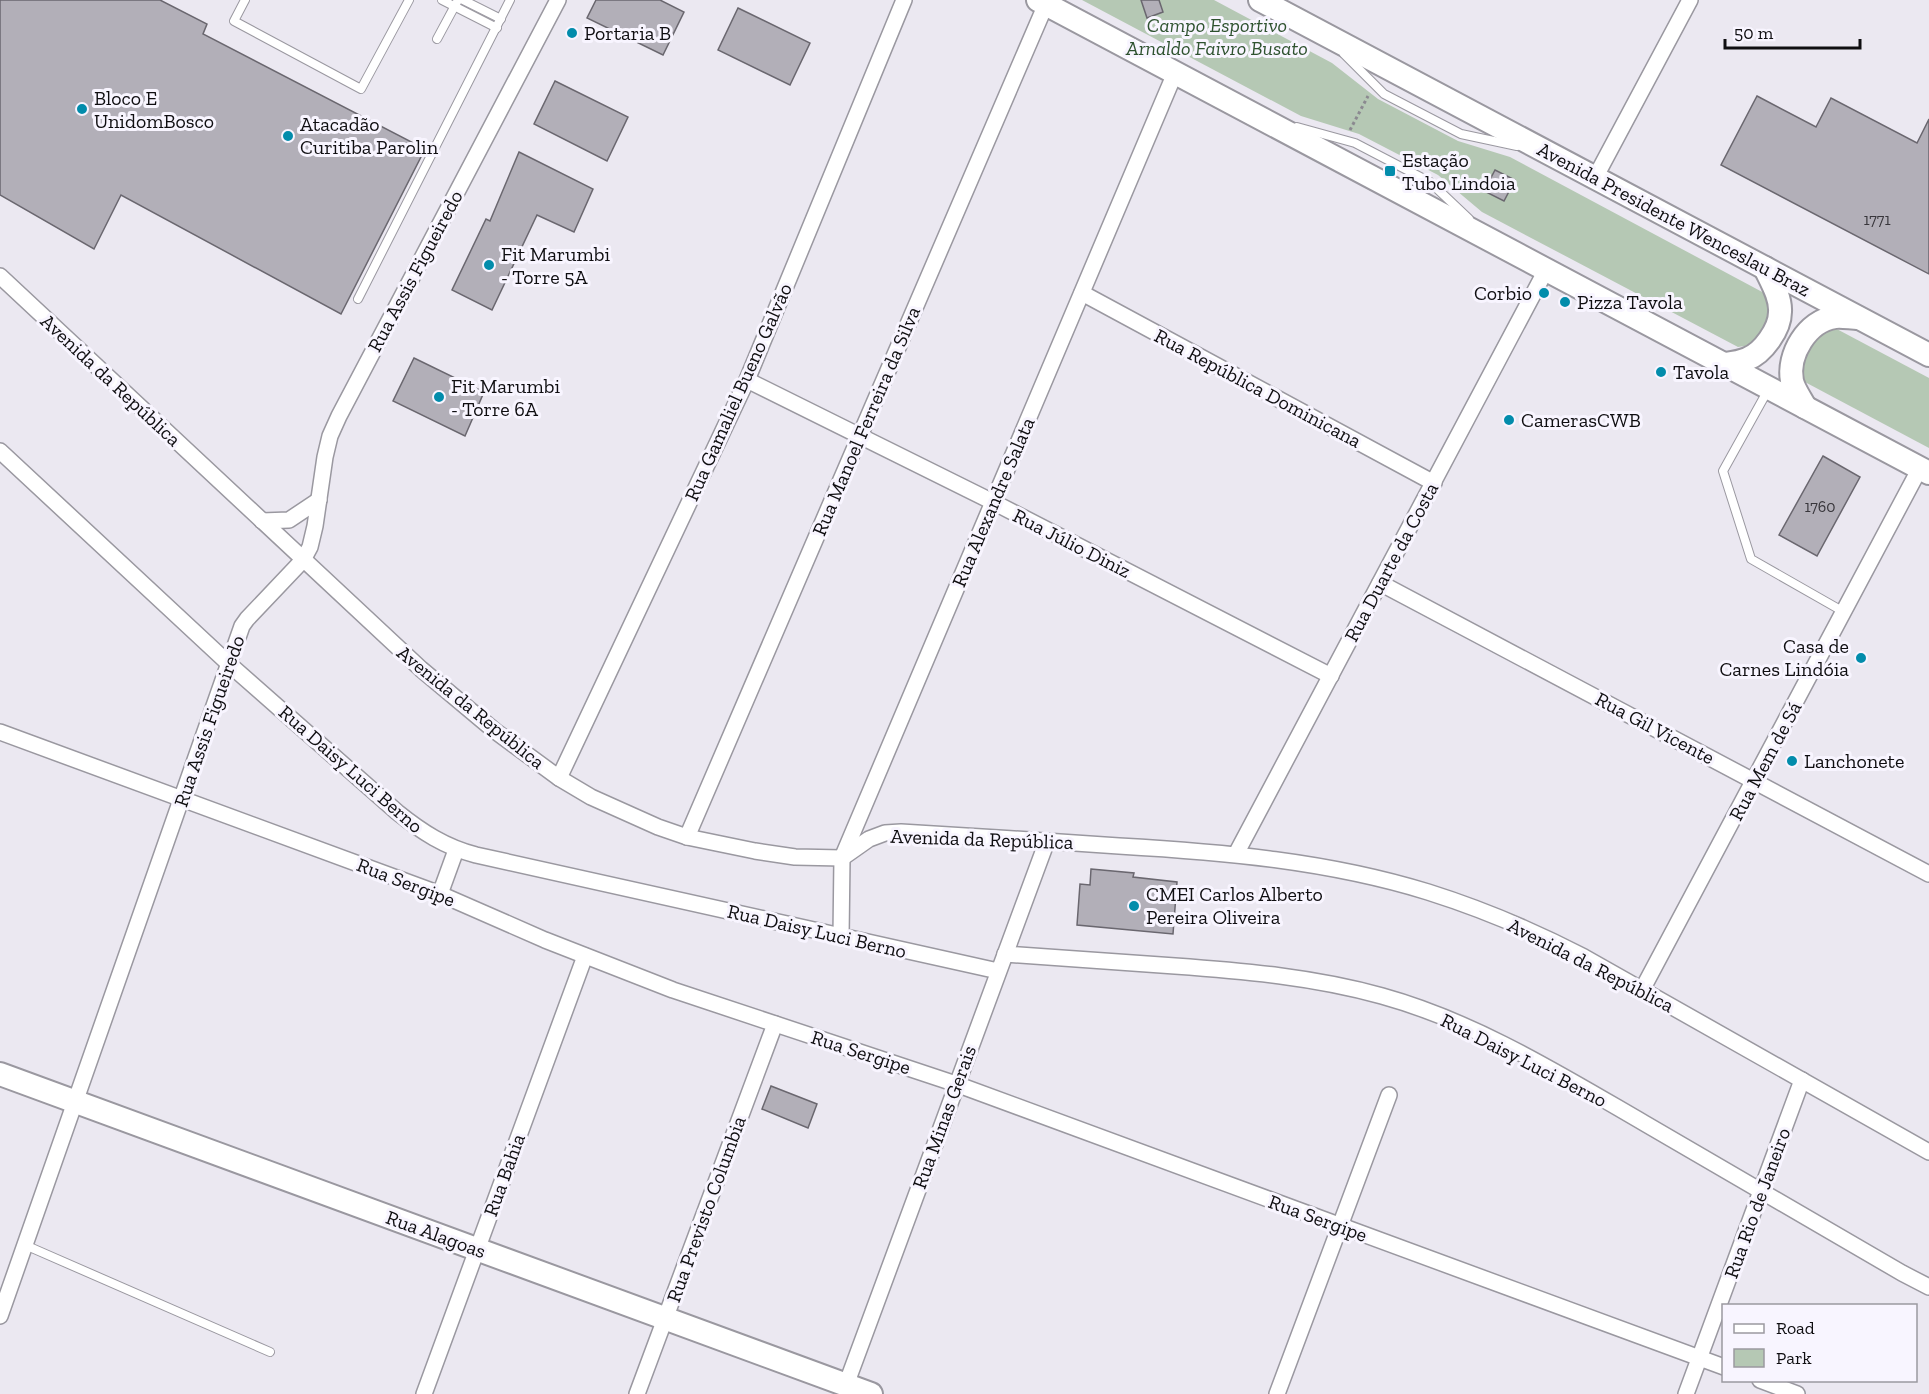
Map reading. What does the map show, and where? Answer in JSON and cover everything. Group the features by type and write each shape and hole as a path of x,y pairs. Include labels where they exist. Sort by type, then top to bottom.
{"main road":[{"name":"Avenida Presidente Wenceslau Braz","path":"1260,0 1929,355"},
{"path":"1042,2 1925,471"},
{"path":"1725,364 1748,359 1764,348 1775,331 1780,312 1777,294 1765,268"},
{"path":"1805,407 1792,383 1792,362 1799,343 1813,327 1833,317 1860,318"},
{"name":"Rua Alagoas","path":"0,1074 666,1318 844,1389 871,1394"}],"street":[{"name":"Rua Assis Figueiredo","path":"0,1316 242,626 303,560 313,537 325,457 330,436 339,416 558,0"},
{"name":"Rua Gamaliel Bueno Galvão","path":"559,778 747,380 904,0"},
{"path":"1595,178 1690,0"},
{"name":"Rua Manoel Ferreira da Silva","path":"687,837 860,436 1042,2"},
{"name":"Rua Alexandre Salata","path":"841,937 842,858 1175,73"},
{"name":"Rua Duarte da Costa","path":"1236,854 1546,270"},
{"name":"Avenida da República","path":"0,276 303,560 459,701 495,731 559,778 624,813 687,837 722,846 795,857 842,858 869,839 885,833 901,832 1236,854 1339,871 1428,892 1545,937 1929,1152"},
{"name":"Rua República Dominicana","path":"1082,293 1434,483"},
{"name":"Rua Júlio Diniz","path":"747,380 993,502 1331,676"},
{"name":"Rua Daisy Luci Berno","path":"0,451 229,664 397,812 438,842 456,850 998,971"},
{"name":"Rua Mem de Sá","path":"1642,990 1844,612 1925,471"},
{"path":"262,521 289,520 319,500"},
{"name":"Rua Gil Vicente","path":"1380,583 1929,874"},
{"name":"Rua Sergipe","path":"0,732 440,894 511,926 681,993 956,1084 1722,1366"},
{"name":"Rua Minas Gerais","path":"844,1389 1047,841"},
{"path":"440,894 456,850"},
{"name":"Rua Daisy Luci Berno","path":"1005,954 1238,971 1334,984 1384,996 1429,1012 1530,1058 1929,1287"},
{"name":"Rua Bahia","path":"424,1394 585,956"},
{"name":"Rua Previsto Columbia","path":"637,1394 775,1024"},
{"name":"Rua Rio de Janeiro","path":"1686,1394 1802,1080"},
{"path":"1277,1394 1389,1095"},
{"path":"1765,1382 1797,1394"}],"lane":[{"path":"245,0 234,21 361,89 409,0"},
{"path":"442,0 459,2 501,19"},
{"path":"358,299 510,0"},
{"path":"459,2 496,28"},
{"path":"437,39 459,2"},
{"path":"1325,34 1384,94 1461,134 1548,152"},
{"path":"1253,114 1355,143 1430,182 1497,244"},
{"path":"1769,388 1723,471 1751,560 1844,612"},
{"path":"25,1245 270,1352"}],"path":[{"path":"1344,140 1374,84"}],"green space":[{"name":"Campo Esportivo Arnaldo Faivro Busato","path":"1082,0 1214,0 1332,63 1378,99 1458,141 1510,157 1766,294 1772,304 1771,317 1760,338 1751,345 1738,347 1482,212 1438,175 1359,134 1301,116"},
{"path":"1833,327 1929,378 1929,448 1803,381 1801,360 1804,347 1815,337"}],"building":[{"path":"0,0 160,0 207,24 203,34 425,149 341,314 121,195 94,249 0,195"},
{"path":"596,0 660,0 684,12 663,55 587,18"},
{"path":"1141,0 1159,0 1163,12 1147,18"},
{"path":"738,8 810,43 790,85 718,50"},
{"path":"555,81 628,117 607,161 534,124"},
{"path":"1757,96 1816,127 1831,98 1917,143 1929,119 1929,274 1721,165"},
{"path":"519,152 593,189 574,232 537,215 492,310 452,290 486,219 490,221"},
{"path":"1495,170 1515,180 1504,201 1484,191"},
{"name":"Fit Marumbi - Torre 6A","path":"414,358 484,392 465,436 393,401"},
{"path":"1823,456 1860,477 1817,556 1779,535"},
{"path":"1091,869 1134,873 1133,877 1177,882 1173,934 1077,925 1080,884 1090,885"},
{"path":"771,1086 817,1104 808,1128 762,1109"}],"place":[{"name":"Portaria B","path":"572,33"},
{"name":"Bloco E UnidomBosco","path":"82,109"},
{"name":"Atacadão Curitiba Parolin","path":"288,136"},
{"name":"Estação Tubo Lindoia","path":"1390,171"},
{"name":"Fit Marumbi - Torre 5A","path":"489,265"},
{"name":"Corbio","path":"1544,293"},
{"name":"Pizza Tavola","path":"1565,302"},
{"name":"Tavola","path":"1661,372"},
{"name":"Fit Marumbi - Torre 6A","path":"439,397"},
{"name":"CamerasCWB","path":"1509,420"},
{"name":"Casa de Carnes Lindóia","path":"1861,658"},
{"name":"Lanchonete","path":"1792,761"},
{"name":"CMEI Carlos Alberto Pereira Oliveira","path":"1134,906"}]}
